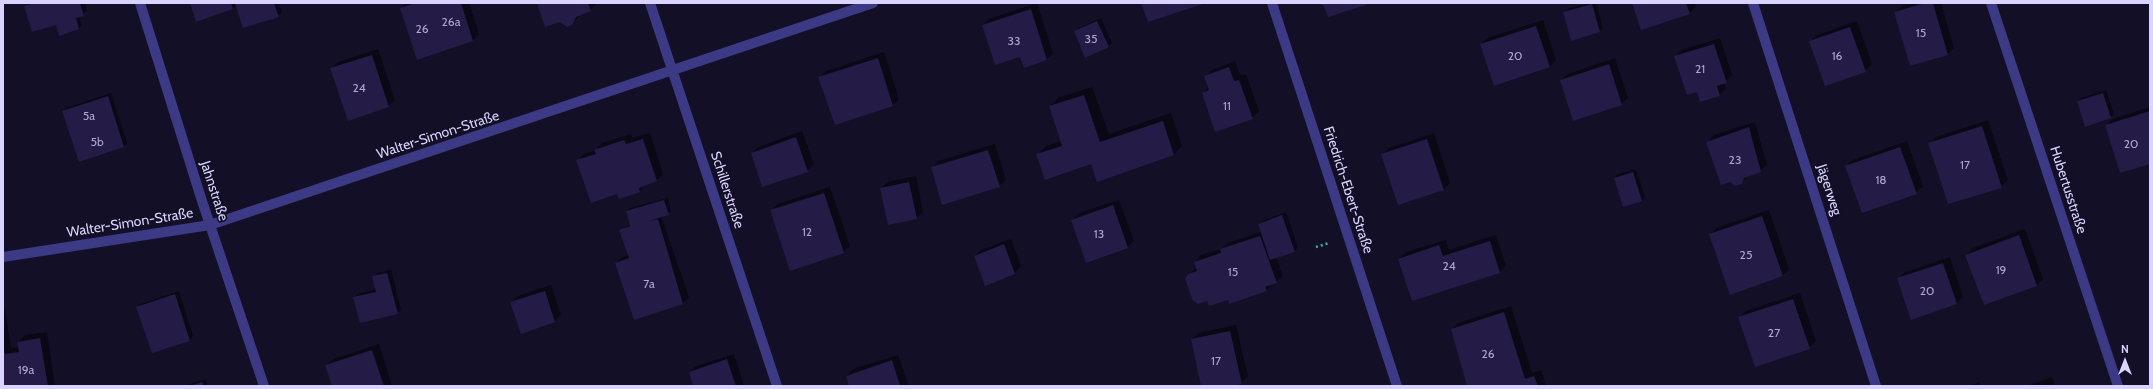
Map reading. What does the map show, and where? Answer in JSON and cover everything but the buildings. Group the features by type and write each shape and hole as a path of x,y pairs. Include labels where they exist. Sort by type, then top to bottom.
{"street":[{"name":"Jahnstraße","path":"140,3 210,225 264,386"},
{"name":"Schillerstraße","path":"650,3 777,386"},
{"name":"Walter-Simon-Straße","path":"3,257 210,225 873,3"},
{"name":"Friedrich-Ebert-Straße","path":"1272,3 1397,386"},
{"name":"Jägerweg","path":"1753,3 1876,386"},
{"name":"Hubertusstraße","path":"1991,3 2118,386"}]}
